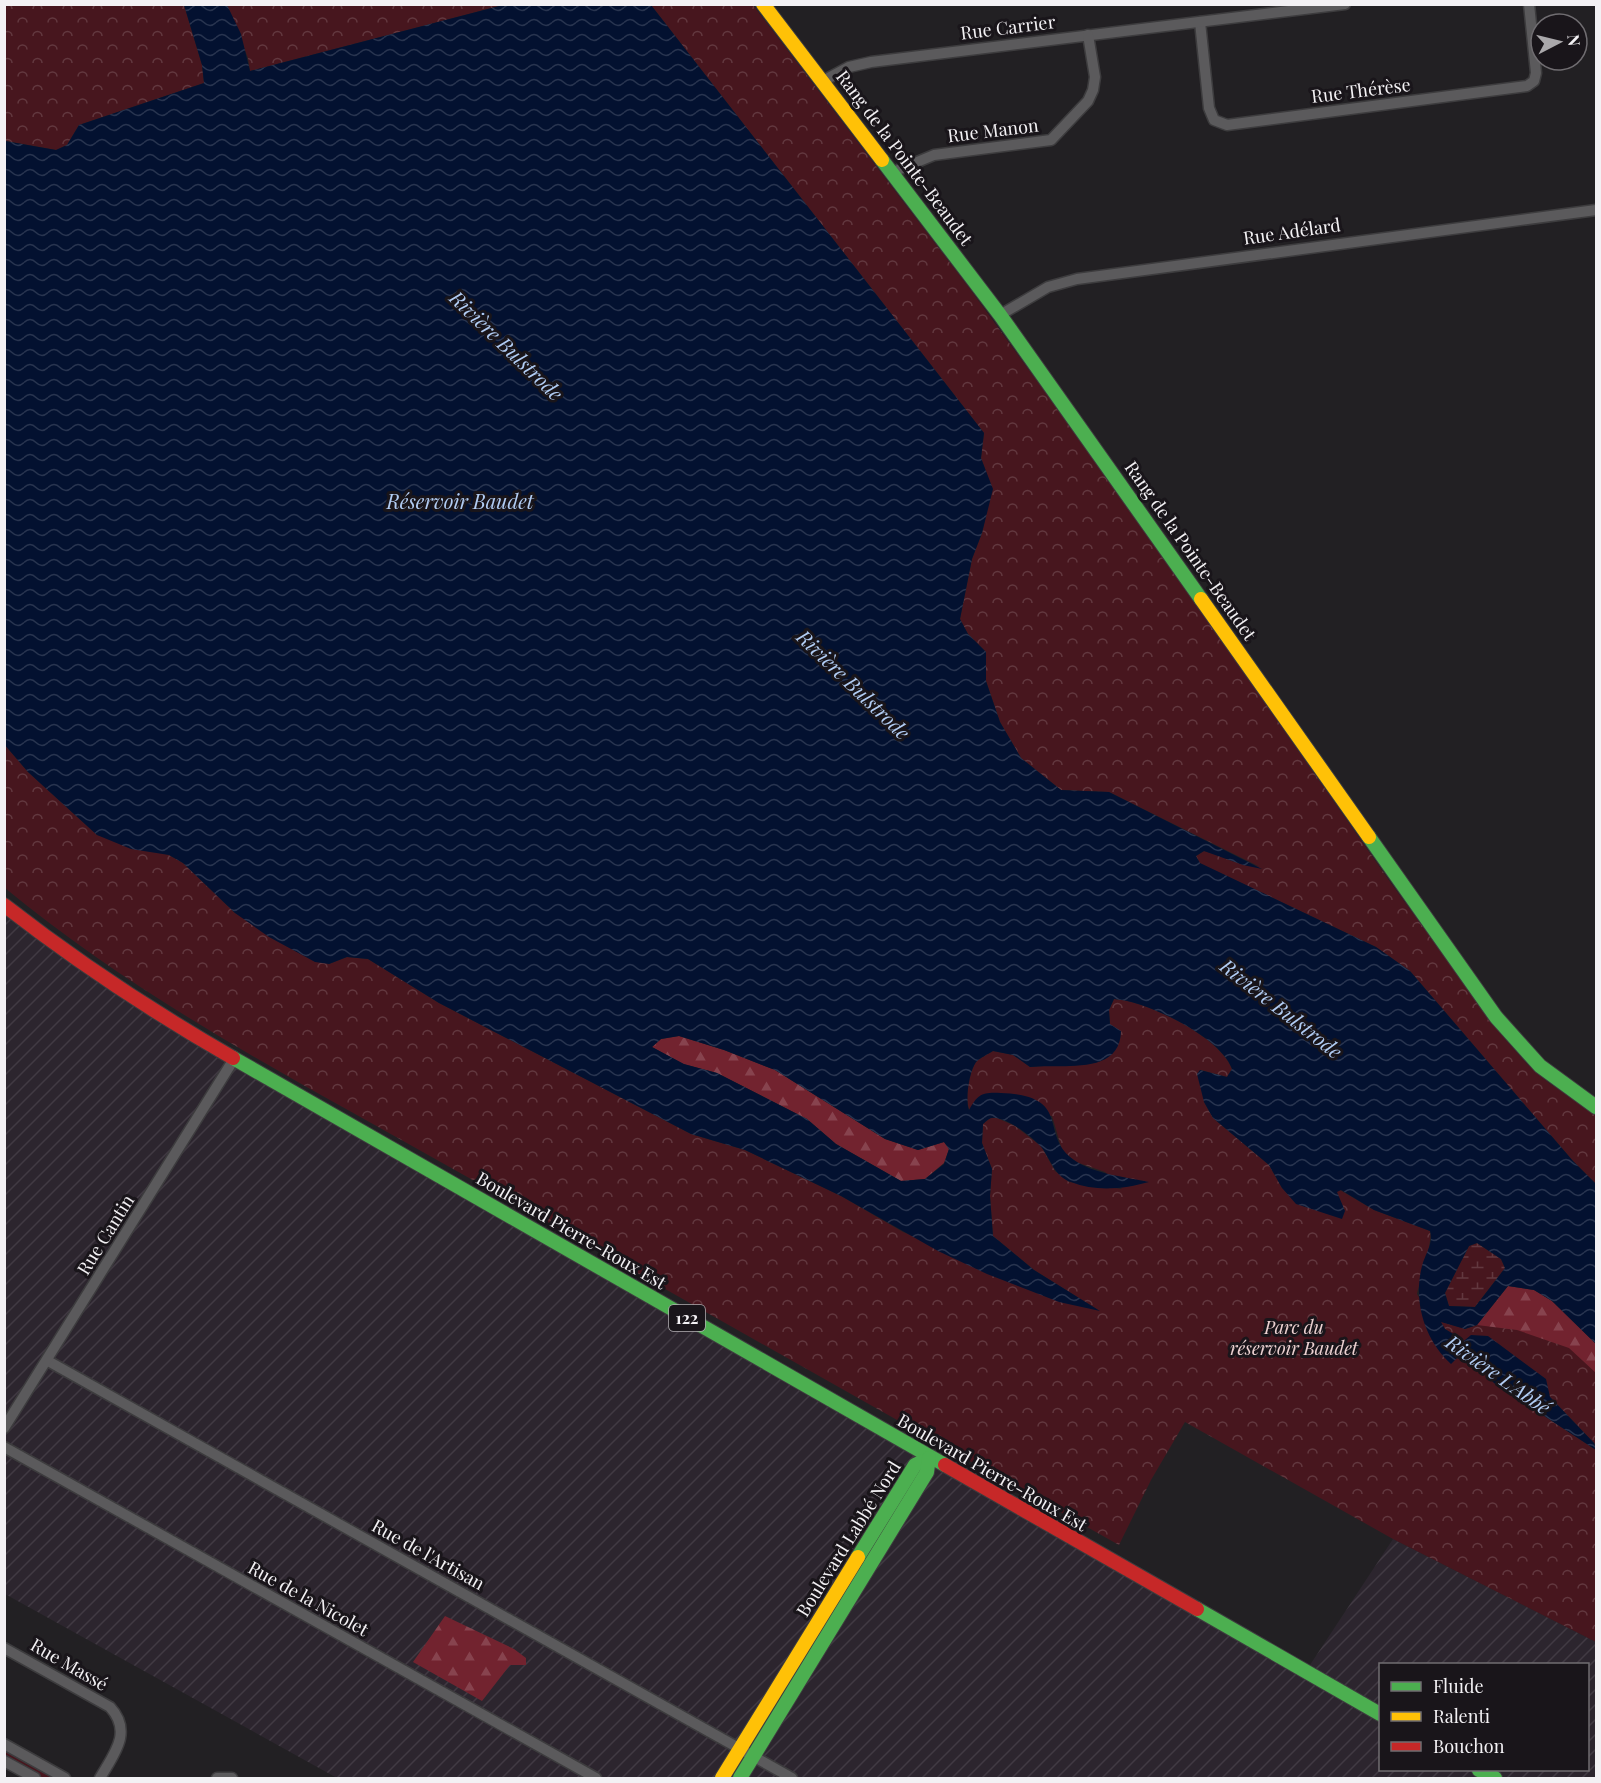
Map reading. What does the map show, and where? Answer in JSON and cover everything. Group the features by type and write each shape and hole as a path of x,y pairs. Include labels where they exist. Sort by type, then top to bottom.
{"main road":[{"name":"Rang de la Pointe-Beaudet","path":"763,4 1000,315 1496,1017 1540,1066 1596,1107"},
{"name":"Boulevard Pierre-Roux Est","path":"4,905 66,953 147,1008 1379,1713"},
{"name":"Boulevard Labbé Nord","path":"722,1779 915,1465 930,1458"},
{"name":"Boulevard Labbé Nord","path":"740,1779 927,1472 930,1458"},
{"path":"1481,1771 1495,1779"}],"street":[{"name":"Rue Carrier","path":"823,81 859,64 1345,4"},
{"name":"Rue Thérèse","path":"1200,22 1209,108 1214,120 1227,125 1527,86 1534,81 1536,73 1529,4"},
{"name":"Rue Manon","path":"893,172 934,155 1052,140 1088,101 1093,90 1095,77 1088,35"},
{"name":"Rue Adélard","path":"1000,315 1048,287 1077,279 1596,210"},
{"name":"Rue Cantin","path":"4,1428 48,1361 234,1059"},
{"name":"Rue de l'Artisan","path":"48,1361 792,1779"},
{"name":"Rue de la Nicolet","path":"4,1447 596,1779"},
{"name":"Rue Massé","path":"4,1648 110,1707 117,1715 122,1738 100,1779"},
{"path":"4,1744 65,1779"},
{"path":"4,1761 35,1779"},
{"path":"217,1779 232,1779"}],"shaded area":[{"path":"4,905 66,953 1306,1671 1393,1539 1596,1642 1596,1778 337,1778 5,1594"}],"green space":[{"path":"4,5 184,5 202,65 204,83 79,125 67,145 56,150 6,141"},
{"path":"227,5 503,5 250,71 248,58"},
{"path":"651,5 753,5 970,289 1104,473 1393,886 1505,1039 1527,1064 1549,1083 1596,1114 1596,1184 1573,1161 1410,971 1376,947 1199,863 1196,856 1204,851 1260,867 1109,792 1061,790 1021,758 1000,722 986,681 986,652 968,634 960,619 972,559 982,533 992,489 981,458 984,433"},
{"name":"Parc du réservoir Baudet","path":"4,744 28,772 97,835 169,855 183,863 235,913 329,964 347,957 368,959 439,1003 691,1134 745,1150 841,1196 903,1232 1098,1310 1034,1270 993,1236 990,1196 992,1169 982,1143 983,1124 990,1118 997,1118 1015,1126 1041,1146 1055,1171 1069,1182 1122,1189 1105,1172 1076,1162 1062,1150 1052,1116 970,1111 967,1093 971,1072 976,1062 993,1051 1013,1055 1030,1067 1101,1061 1110,1024 1109,1010 1114,999 1145,1006 1181,1023 1213,1045 1225,1057 1232,1069 1227,1077 1201,1070 1204,1102 1213,1118 1269,1165 1282,1188 1345,1211 1336,1192 1340,1190 1374,1210 1430,1231 1428,1251 1417,1294 1457,1358 1478,1365 1494,1383 1596,1450 1596,1642 1393,1539 1185,1422 1151,1480 1119,1545 285,1075 169,1006 113,969 58,930 5,888"},
{"path":"679,1036 724,1050 775,1070 885,1139 918,1150 944,1142 949,1149 944,1163 925,1179 901,1181 836,1144 807,1119 717,1073 683,1064 652,1047 661,1039"},
{"path":"1477,1243 1501,1259 1505,1268 1475,1307 1449,1306 1445,1293 1469,1246"},
{"path":"1508,1286 1534,1290 1552,1301 1596,1344 1596,1411 1477,1325"},
{"path":"1440,1321 1465,1329 1477,1325 1517,1330 1569,1348 1596,1373 1596,1445 1550,1397 1464,1344 1458,1346 1459,1338 1445,1329"},
{"path":"445,1616 514,1649 526,1658 526,1665 510,1665 482,1701 413,1662"},
{"path":"5,1748 58,1778 42,1778 5,1757"}],"water":[{"name":"Réservoir Baudet","path":"184,5 227,5 241,34 250,71 503,5 651,5 984,433 981,458 993,489 982,533 972,559 960,619 968,634 986,652 986,681 1000,722 1021,758 1061,790 1109,792 1262,869 1243,865 1204,851 1196,856 1200,863 1376,947 1410,971 1573,1161 1596,1184 1596,1344 1552,1301 1534,1290 1508,1286 1477,1325 1465,1329 1441,1322 1445,1329 1460,1338 1459,1345 1471,1335 1488,1336 1546,1379 1550,1397 1594,1443 1596,1450 1494,1383 1478,1365 1457,1358 1451,1364 1434,1343 1420,1306 1420,1279 1430,1244 1430,1231 1374,1210 1341,1190 1337,1192 1345,1211 1342,1219 1296,1204 1282,1188 1269,1165 1213,1118 1204,1102 1197,1074 1200,1070 1227,1077 1232,1069 1225,1057 1199,1033 1145,1006 1114,999 1109,1010 1110,1024 1121,1031 1118,1046 1111,1055 1100,1062 1072,1066 1030,1067 1013,1055 993,1051 976,1062 970,1079 967,1100 969,1110 978,1097 989,1093 1024,1096 1038,1101 1047,1109 1058,1139 1064,1150 1074,1160 1100,1172 1149,1182 1100,1188 1071,1182 1061,1176 1042,1148 1020,1129 995,1118 983,1124 982,1143 992,1169 990,1196 993,1236 1034,1270 1100,1311 1059,1302 987,1274 938,1251 841,1196 745,1150 691,1134 439,1003 368,959 347,957 329,964 315,962 269,937 235,913 183,863 169,855 131,849 97,835 28,772 4,744 5,141 56,150 67,145 79,125 204,83 202,65","holes":["679,1036 724,1050 775,1070 885,1139 918,1150 944,1142 949,1149 944,1164 925,1179 901,1181 836,1144 807,1119 717,1073 684,1064 652,1047 661,1039","1477,1243 1501,1259 1505,1268 1475,1307 1449,1306 1445,1293 1469,1246"]}],"traffic: fast":[{"path":"882,160 1000,315 1201,599"},
{"path":"1369,837 1496,1017 1540,1066 1596,1107"},
{"path":"233,1058 945,1465"},
{"path":"858,1557 915,1465 929,1458"},
{"path":"740,1778 927,1472 929,1458"},
{"path":"1197,1609 1379,1713"},
{"path":"1481,1771 1495,1778"}],"traffic: slow":[{"path":"763,4 882,160"},
{"path":"1201,599 1369,837"},
{"path":"722,1778 858,1557"}],"traffic: jam":[{"path":"4,905 116,986 233,1058"},
{"path":"945,1465 1197,1609"}],"water label":[{"name":"Rivière Bulstrode","path":"506,346"},
{"name":"Rivière Bulstrode","path":"853,685"},
{"name":"Rivière Bulstrode","path":"1281,1009"},
{"name":"Rivière L'Abbé","path":"1498,1375"}]}
